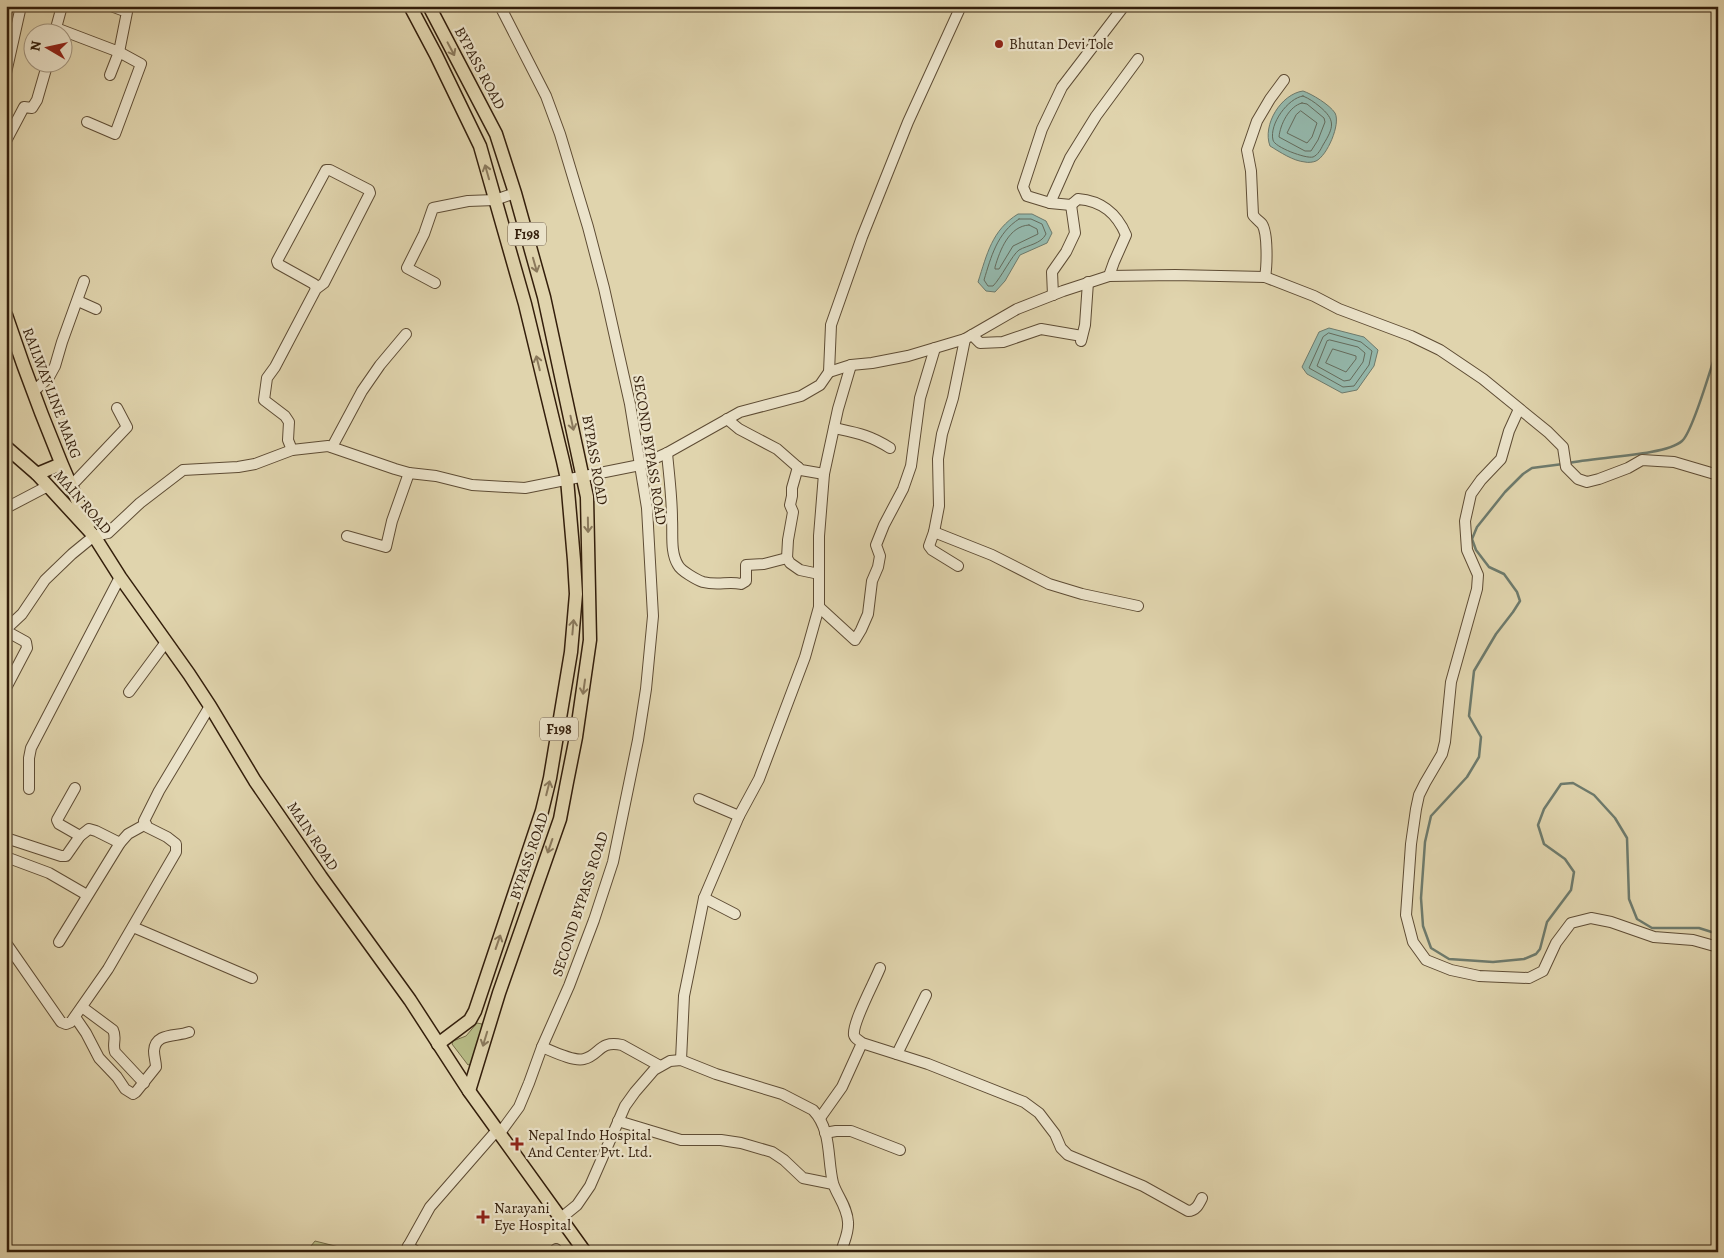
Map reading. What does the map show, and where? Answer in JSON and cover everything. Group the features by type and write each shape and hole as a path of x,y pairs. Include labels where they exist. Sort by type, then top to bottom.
{"main road":[{"name":"BYPASS ROAD","path":"410,6 480,146 525,304 567,479 576,594 571,652 558,734 542,811 482,988"},
{"name":"BYPASS ROAD","path":"429,6 496,134 515,193 544,297 588,497 590,640 576,737 560,819 499,993"},
{"name":"RAILWAY LINE MARG","path":"6,315 61,464 94,536"},
{"name":"MAIN ROAD","path":"6,447 37,474 94,536 120,577 210,706 255,781 345,913 410,1000 469,1091 585,1252"},
{"path":"37,474 61,464"},
{"path":"558,734 576,737"},
{"path":"482,988 499,993"},
{"name":"F198","path":"438,1044 470,1020 480,999 482,988"},
{"name":"F198","path":"469,1091 499,993"}],"street":[{"path":"6,73 21,6"},
{"path":"57,22 62,6"},
{"path":"110,75 118,52 127,12 111,6"},
{"name":"SECOND BYPASS ROAD","path":"406,1249 430,1207 499,1131 518,1107 572,978 613,862 638,740 646,689 653,616 647,508 630,404 604,288 560,134 546,96 500,6"},
{"path":"6,688 27,648 26,642 6,630 22,614 45,580 94,536 108,533 140,503 183,470 246,466 292,450 328,446 395,470 436,476 472,485 525,488 640,465 667,453 740,412 801,396 820,385 829,372 831,325 855,255 908,122 961,6"},
{"path":"1110,276 1126,235 1120,221 1104,205 1086,199 1078,199 1071,205 1050,203 1027,196 1023,187 1042,129 1062,87 1124,6"},
{"path":"72,36 118,52 141,64 115,134 87,122"},
{"path":"1050,203 1070,158 1096,116 1138,59"},
{"path":"6,140 24,108 32,108 37,100 45,72"},
{"path":"1265,276 1267,268 1266,234 1262,224 1253,215 1251,171 1247,150 1257,121 1270,98 1284,80"},
{"path":"292,450 288,440 289,422 285,416 264,400 267,378 276,367 316,289 324,283 370,193 369,190 328,170 277,261 278,264 314,284 316,289"},
{"path":"435,283 407,268 424,234 433,208 468,201 495,200 515,193"},
{"path":"1053,295 1052,272 1066,252 1074,234 1071,205"},
{"path":"829,372 851,365 908,356 969,338 1017,309 1088,282 1110,276 1265,276 1314,296 1339,309 1411,336 1440,350 1483,380 1548,432 1563,447 1566,467 1578,479 1587,482 1613,474 1642,460 1674,462 1718,475"},
{"path":"33,392 49,377 55,366 84,281"},
{"path":"969,338 980,342 1003,342 1041,329 1082,339 1088,282"},
{"path":"78,301 96,309"},
{"path":"332,448 362,391 380,365 406,334"},
{"path":"958,566 932,550 929,546 939,506 938,459 942,434 969,338"},
{"path":"819,607 855,640 862,630 868,614 872,581 880,556 876,545 903,489 911,466 920,398 935,348"},
{"path":"681,1060 684,996 704,898 739,816 759,780 805,657 819,607 819,536 824,474 851,365"},
{"path":"71,486 127,427 117,408"},
{"path":"1519,409 1509,431 1501,458 1471,494 1465,521 1467,550 1478,575 1477,588 1451,682 1442,754 1422,789 1416,809 1406,915 1413,942 1426,960 1451,970 1479,976 1529,978 1543,971 1556,943 1571,923 1591,918 1611,922 1654,937 1693,940 1718,946"},
{"path":"727,419 739,429 777,449 801,470 824,474"},
{"path":"834,428 863,434 876,439 890,448"},
{"path":"667,453 672,518 672,547 678,566 704,582 720,585 732,582 742,584 746,581 746,565 764,564 788,558"},
{"path":"798,467 792,488 790,505 793,512 788,540 788,558 790,563 800,570 819,574"},
{"path":"347,536 386,547 392,521 409,472"},
{"path":"6,508 48,486"},
{"path":"934,532 992,555 1049,584 1082,594 1138,606"},
{"path":"29,788 31,748 120,577"},
{"path":"129,692 166,642"},
{"path":"7,944 61,1022 66,1024 75,1017 108,969 176,852 176,844 167,836 147,828 144,821 159,791 210,706"},
{"path":"75,788 57,820 59,824 80,836"},
{"path":"699,799 739,816"},
{"path":"59,942 120,843 128,834 146,824"},
{"path":"6,838 61,856 66,856 80,836 89,830 96,831 120,843"},
{"path":"6,857 49,873 87,895"},
{"path":"704,898 734,914"},
{"path":"133,927 252,978"},
{"path":"880,968 859,1015 854,1032 855,1038 862,1043 958,1076 1032,1107 1056,1134 1061,1148 1068,1155 1143,1186 1188,1211 1197,1208 1202,1198"},
{"path":"897,1054 926,995"},
{"path":"82,1006 113,1030 115,1034 113,1048 115,1052 144,1084"},
{"path":"75,1017 99,1058 117,1077 125,1089 133,1094 144,1084 156,1067 154,1052 158,1042 169,1034 189,1032"},
{"path":"542,1047 576,1060 584,1059 608,1044 616,1043 660,1066"},
{"path":"820,1118 845,1082 862,1043"},
{"path":"561,1218 577,1205 586,1191 634,1092 660,1066 681,1060 716,1074 782,1094 813,1110 820,1118 830,1153 833,1184 845,1207 848,1220 849,1230 844,1250"},
{"path":"618,1122 681,1140 722,1140 741,1143 778,1155 803,1178 833,1184"},
{"path":"825,1133 851,1131 900,1150"},
{"path":"406,1249 418,1252"}],"green space":[{"path":"477,1023 482,1024 483,1027 471,1064 468,1065 452,1044 453,1041 466,1036"},
{"path":"315,1241 343,1248 340,1252 306,1252"}],"water":[{"path":"1303,91 1316,97 1329,107 1335,113 1336,118 1335,132 1328,147 1320,158 1311,162 1296,160 1282,153 1270,146 1268,138 1271,120 1275,112 1287,98"},
{"path":"1018,214 1032,214 1046,221 1052,233 1047,243 1020,255 1005,281 995,292 986,291 978,282 988,252 1002,227"},
{"path":"1329,328 1364,337 1378,350 1374,366 1357,390 1342,393 1307,374 1302,367 1319,332"}],"waterway":[{"path":"1569,463 1661,450 1682,441 1691,427 1714,359 1718,354"},
{"path":"1563,464 1532,468 1523,474 1505,492 1477,527 1472,539 1476,550 1489,567 1504,574 1517,592 1520,601 1496,634 1474,671 1469,716 1481,737 1479,757 1467,777 1431,816 1425,842 1421,898 1423,926 1431,948 1449,959 1493,962 1524,959 1536,954 1540,949 1547,922 1571,890 1574,872 1565,859 1544,844 1538,825 1544,809 1561,784 1573,783 1594,795 1615,818 1627,838 1629,899 1637,919 1652,928 1699,928 1718,934"}],"place":[{"name":"Bhutan Devi Tole","path":"999,44"},
{"name":"Nepal Indo Hospital And Center Pvt. Ltd.","path":"517,1144"},
{"name":"Narayani Eye Hospital","path":"483,1217"}]}
